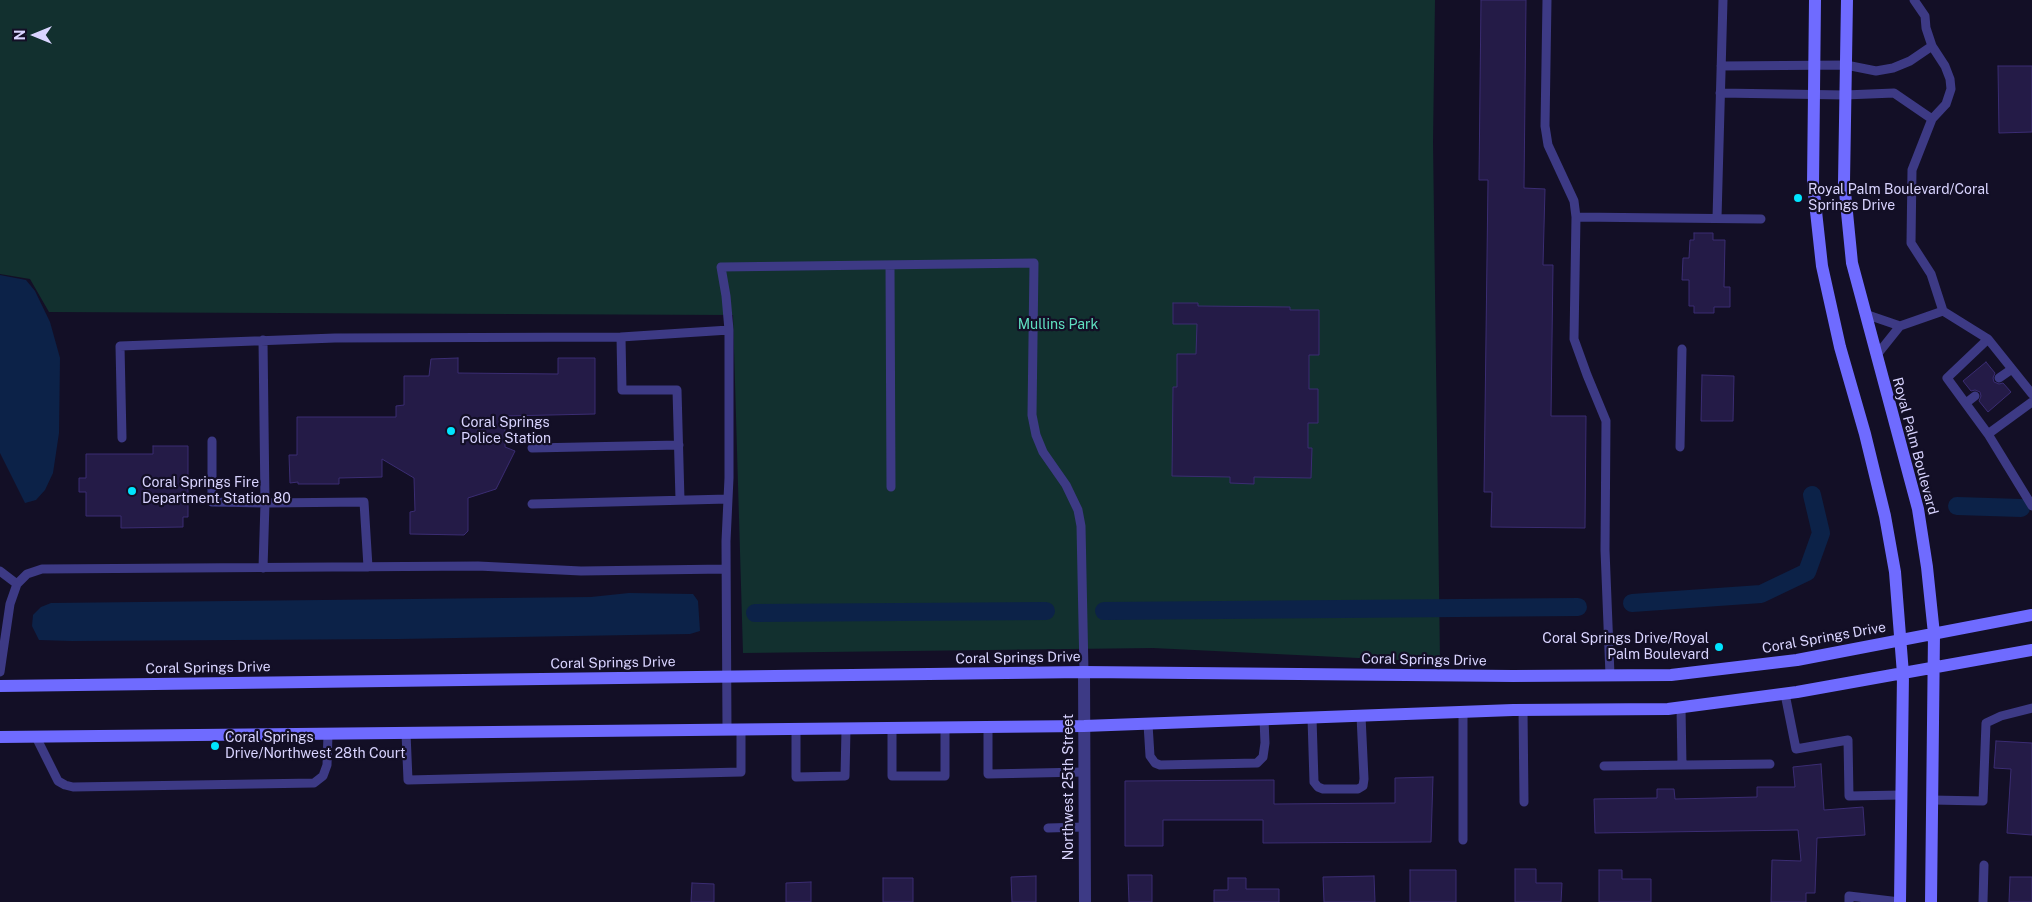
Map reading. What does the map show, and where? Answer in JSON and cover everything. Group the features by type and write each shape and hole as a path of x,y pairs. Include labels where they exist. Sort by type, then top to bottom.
{"main road":[{"path":"1815,0 1813,184 1822,266 1840,347 1865,434 1885,516 1895,572 1903,674 1900,902"},
{"name":"Royal Palm Boulevard","path":"1846,0 1844,182 1852,263 1864,314 1918,510 1927,567 1934,634 1931,902"},
{"name":"Coral Springs Drive","path":"0,686 1084,672 1503,676 1671,675 1778,662 2032,615"},
{"path":"0,738 1084,726 1523,710 1682,707 1785,694 2032,650"}],"street":[{"name":"Northwest 25th Street","path":"1084,672 1085,902"}],"lane":[{"path":"1547,0 1544,126 1548,145 1574,201 1576,217 1574,339 1586,375 1606,421 1605,550 1610,675"},
{"path":"1717,218 1723,0"},
{"path":"1914,0 1925,16 1926,28 1932,46 1945,66 1950,79 1951,89 1946,104 1932,119 1912,170 1911,243 1931,274 1943,311 1988,339 2032,394"},
{"path":"1721,66 1846,65 1876,71 1893,68 1910,61 1932,46"},
{"path":"1720,93 1894,94 1932,119"},
{"path":"1576,217 1761,219"},
{"path":"727,730 726,569 729,330 721,267 1034,263 1032,415 1036,435 1043,452 1066,486 1078,510 1081,526 1084,672"},
{"path":"890,265 891,488"},
{"path":"1876,356 1900,326 1943,311"},
{"path":"1864,314 1900,326"},
{"path":"122,438 120,346 335,338 621,336 729,330"},
{"path":"621,336 622,390 677,390 680,500"},
{"path":"1988,339 1947,378 1988,434 2032,506"},
{"path":"263,340 265,503 263,568"},
{"path":"1680,447 1682,349"},
{"path":"2000,378 2012,369"},
{"path":"1966,403 1975,396"},
{"path":"1988,434 2032,402"},
{"path":"212,441 212,502 364,502 368,567"},
{"path":"532,448 679,445"},
{"path":"532,504 728,499"},
{"path":"0,672 10,604 17,584 27,574 42,569 478,566 582,571 726,569"},
{"path":"0,571 17,584"},
{"path":"1785,694 1796,749 1848,740 1849,796 1901,795"},
{"path":"1682,707 1682,765"},
{"path":"1932,800 1983,801 1986,723 2002,716 2032,708"},
{"path":"1523,710 1524,802"},
{"path":"1463,712 1463,840"},
{"path":"1312,718 1312,770 1314,782 1323,789 1358,789 1363,786 1364,779 1361,716"},
{"path":"1148,724 1150,756 1154,763 1160,765 1257,763 1264,757 1264,720"},
{"path":"988,727 988,774 1084,772"},
{"path":"796,729 796,776 846,776 846,728"},
{"path":"892,728 892,776 945,776 945,728"},
{"path":"406,733 408,780 741,772 741,730"},
{"path":"36,737 58,781 73,787 314,783 323,776 327,765 328,734"},
{"path":"1604,766 1770,764"},
{"path":"1048,828 1084,827"},
{"path":"1983,902 1984,865"},
{"path":"1849,902 1849,896 1900,902"}],"green space":[{"name":"Mullins Park","path":"0,0 1435,0 1433,142 1440,662 1153,648 743,653 733,315 49,312 30,279 0,274"}],"water":[{"path":"0,275 26,280 35,291 50,322 60,358 59,433 53,473 45,490 36,500 25,503 0,453"},
{"path":"629,593 693,594 698,601 700,631 690,634 399,639 72,641 39,640 32,626 33,615 41,607 51,603 591,597"}],"building":[{"path":"1481,0 1526,0 1524,188 1545,189 1543,265 1553,265 1551,416 1586,416 1585,528 1491,527 1492,492 1484,492 1488,180 1479,180"},
{"path":"1998,66 2032,66 2032,132 1999,133"},
{"path":"1694,233 1713,233 1713,240 1725,240 1724,287 1730,287 1730,307 1714,307 1714,313 1694,313 1694,306 1689,306 1689,280 1682,280 1683,258 1689,258 1690,240 1694,240"},
{"path":"1173,303 1198,303 1198,306 1290,307 1290,310 1319,310 1319,355 1309,355 1309,389 1318,389 1318,423 1308,423 1308,448 1312,448 1311,478 1254,477 1254,484 1230,483 1230,477 1172,476 1173,387 1177,387 1177,354 1196,354 1197,324 1173,324"},
{"name":"Coral Springs Police Station","path":"458,358 458,373 558,374 558,358 595,358 595,414 505,416 505,447 515,451 496,489 468,498 468,531 464,535 410,534 410,512 415,511 414,478 382,459 382,477 339,478 339,484 290,483 289,455 297,455 297,417 396,417 396,406 404,405 404,376 429,376 431,359"},
{"path":"1986,362 1995,373 1994,382 2003,383 2011,392 1988,412 1979,401 1980,392 1971,391 1963,381"},
{"path":"1702,375 1734,376 1733,421 1701,421"},
{"path":"153,446 188,446 188,517 183,517 183,527 121,528 121,516 86,516 86,492 79,492 79,478 86,478 86,454 153,454"},
{"path":"1996,741 2032,743 2032,835 2007,833 2011,769 1994,768"},
{"path":"1821,764 1824,810 1863,807 1865,835 1817,838 1815,893 1806,893 1806,902 1771,902 1772,860 1801,861 1798,830 1595,833 1594,799 1657,798 1657,789 1674,789 1675,799 1757,797 1757,787 1795,787 1793,767"},
{"path":"1433,777 1431,842 1263,843 1263,820 1163,820 1163,846 1125,846 1125,781 1274,780 1274,804 1395,803 1395,778"},
{"path":"1515,869 1536,869 1536,883 1562,883 1561,902 1515,902"},
{"path":"1410,870 1456,870 1456,902 1410,902"},
{"path":"1599,870 1622,870 1622,879 1651,879 1651,902 1599,902"},
{"path":"1128,875 1152,875 1152,902 1129,902"},
{"path":"1036,876 1036,902 1012,902 1011,877"},
{"path":"1374,876 1375,902 1324,902 1323,877"},
{"path":"2010,877 2032,877 2032,902 2009,902"},
{"path":"883,878 913,878 913,902 883,902"},
{"path":"1228,878 1246,878 1246,889 1279,889 1279,902 1214,902 1214,890 1228,890"},
{"path":"811,882 811,902 786,902 786,883"},
{"path":"692,883 714,884 714,902 691,902"}],"waterway":[{"path":"1632,603 1761,594 1807,572 1821,533 1812,495"},
{"path":"1957,506 2021,508"},
{"path":"1104,611 1578,607"},
{"path":"755,613 1046,611"}],"place":[{"name":"Royal Palm Boulevard/Coral Springs Drive","path":"1798,198"},
{"name":"Coral Springs Police Station","path":"451,431"},
{"name":"Coral Springs Fire Department Station 80","path":"132,491"},
{"name":"Coral Springs Drive/Royal Palm Boulevard","path":"1719,647"},
{"name":"Coral Springs Drive/Northwest 28th Court","path":"215,746"}]}
